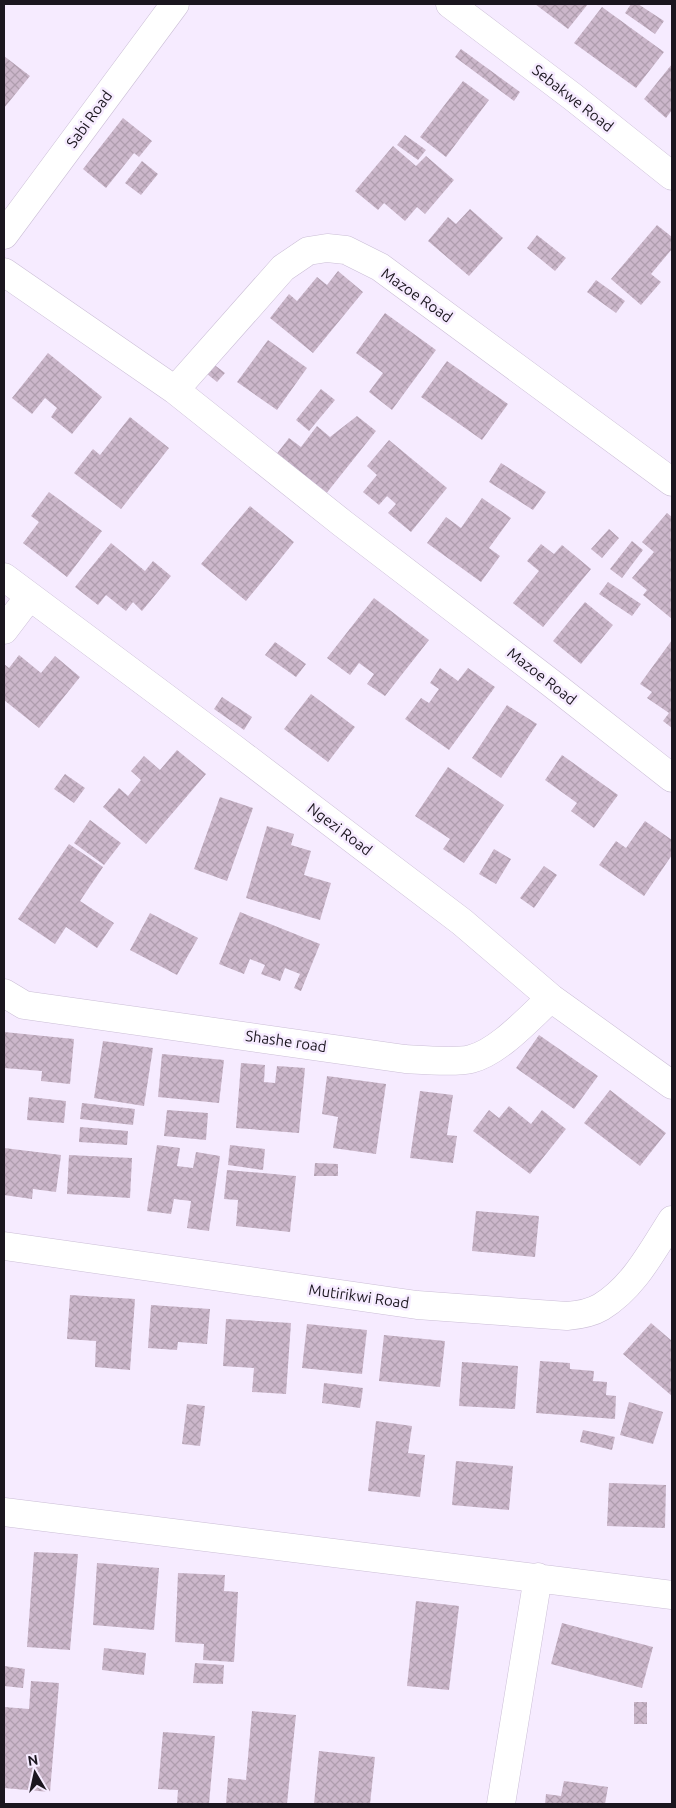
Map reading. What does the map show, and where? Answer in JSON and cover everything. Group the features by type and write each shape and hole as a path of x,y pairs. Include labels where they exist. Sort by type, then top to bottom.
{"street":[{"name":"Sabi Road","path":"4,235 175,4"},
{"name":"Sebakwe Road","path":"450,4 478,12 672,176"},
{"name":"Mazoe Road","path":"175,390 283,268 308,251 327,248 346,250 380,267 672,482"},
{"name":"Mazoe Road","path":"4,272 175,390 342,523 672,778"},
{"name":"Ngezi Road","path":"4,577 462,922 551,998 672,1085"},
{"path":"4,630 29,597"},
{"name":"Shashe road","path":"4,993 24,1005 405,1059 442,1061 471,1060 495,1049 551,998"},
{"name":"Mutirikwi Road","path":"4,1246 417,1305 568,1316 584,1314 601,1307 629,1285 672,1220"},
{"path":"4,1512 672,1595"},
{"path":"501,1804 538,1578"}],"building":[{"path":"535,4 588,4 568,29"},
{"path":"631,4 638,4 664,21 655,34 625,13"},
{"path":"602,7 664,52 636,88 574,43"},
{"path":"461,49 520,92 514,101 455,57"},
{"path":"4,56 30,76 4,108"},
{"path":"672,64 672,110 666,118 644,99"},
{"path":"463,81 489,100 446,157 420,137"},
{"path":"123,118 152,141 139,157 134,153 106,188 83,169"},
{"path":"405,135 426,150 418,160 397,145"},
{"path":"393,146 416,166 426,156 454,180 425,214 417,207 405,221 384,203 378,210 355,191"},
{"path":"142,161 158,174 141,195 125,183"},
{"path":"470,209 503,238 469,276 428,241 448,217 456,224"},
{"path":"657,225 672,237 672,249 651,274 661,282 641,305 611,279"},
{"path":"537,235 566,258 555,271 527,248"},
{"path":"338,271 363,292 313,353 270,318 289,294 297,301 317,277 327,285"},
{"path":"596,280 625,301 616,313 587,292"},
{"path":"385,313 436,350 392,410 369,392 383,373 356,353"},
{"path":"268,340 307,368 277,410 237,382"},
{"path":"48,353 102,397 72,434 51,417 57,408 45,398 32,414 12,398"},
{"path":"208,360 225,373 217,382 201,369"},
{"path":"447,361 508,404 482,440 421,397"},
{"path":"321,389 335,400 309,431 296,420"},
{"path":"357,416 376,431 325,495 275,456 289,438 301,447 317,426 330,437"},
{"path":"130,417 169,448 121,509 74,473 93,449 100,455"},
{"path":"389,440 447,488 411,532 388,513 396,504 387,496 379,505 363,492 377,475 367,466"},
{"path":"501,463 546,492 533,510 489,482"},
{"path":"49,492 102,531 67,577 23,543 39,522 31,516"},
{"path":"482,498 511,518 489,548 500,556 481,582 427,543 446,517 461,528"},
{"path":"250,506 294,542 246,601 201,564"},
{"path":"667,513 672,517 672,619 643,595 647,590 632,578 654,552 642,542"},
{"path":"609,529 619,538 602,558 591,549"},
{"path":"632,541 643,550 622,578 610,569"},
{"path":"111,543 145,571 153,561 171,576 142,611 133,602 126,611 106,595 98,605 75,587"},
{"path":"541,544 554,554 562,545 591,569 543,627 513,603 539,571 527,561"},
{"path":"608,582 641,604 632,616 599,594"},
{"path":"374,598 429,640 385,696 367,684 374,674 359,663 350,675 327,658"},
{"path":"585,602 613,625 581,664 553,641"},
{"path":"672,640 672,728 663,721 669,713 647,698 652,692 640,684"},
{"path":"275,642 306,664 296,677 265,655"},
{"path":"19,655 41,673 55,656 80,677 39,728 4,700 4,664 9,668"},
{"path":"440,668 458,681 468,668 495,687 449,750 405,719 421,698 429,703 439,689 430,683"},
{"path":"311,694 355,727 328,762 284,729"},
{"path":"222,697 252,717 244,730 214,709"},
{"path":"507,705 537,724 501,778 472,758"},
{"path":"177,750 206,774 146,844 103,807 119,788 128,796 141,780 131,771 144,756 160,770"},
{"path":"562,755 618,795 594,828 571,811 577,803 545,780"},
{"path":"448,767 504,805 464,863 443,849 450,839 415,816"},
{"path":"65,774 85,788 74,803 54,789"},
{"path":"220,797 253,808 227,881 194,869"},
{"path":"90,820 121,843 104,865 74,843"},
{"path":"645,821 672,840 672,855 644,896 599,865 616,841 626,848"},
{"path":"267,826 294,834 291,845 311,851 304,875 331,883 320,920 246,898"},
{"path":"69,844 103,867 80,901 114,923 97,948 66,927 55,944 18,919"},
{"path":"494,849 511,859 496,884 479,874"},
{"path":"544,866 557,875 534,908 520,898"},
{"path":"240,912 320,944 301,991 294,988 300,974 285,968 280,981 261,974 265,965 250,959 244,974 219,964"},
{"path":"150,913 198,938 177,975 130,950"},
{"path":"4,1032 74,1039 70,1084 41,1081 42,1071 4,1068"},
{"path":"539,1035 598,1076 574,1109 516,1068"},
{"path":"103,1041 153,1048 144,1106 94,1098"},
{"path":"162,1054 224,1060 219,1103 158,1097"},
{"path":"241,1063 265,1065 264,1082 275,1083 277,1066 305,1068 299,1133 236,1128"},
{"path":"327,1076 386,1084 376,1154 333,1148 338,1117 322,1114"},
{"path":"610,1090 666,1133 640,1166 584,1123"},
{"path":"420,1091 453,1095 447,1135 457,1136 453,1163 410,1158"},
{"path":"29,1097 66,1101 64,1123 27,1120"},
{"path":"82,1103 135,1109 133,1125 80,1119"},
{"path":"509,1106 531,1124 542,1110 566,1129 530,1174 473,1131 489,1110 499,1118"},
{"path":"167,1110 208,1113 206,1140 164,1136"},
{"path":"80,1127 128,1131 127,1145 79,1142"},
{"path":"157,1145 180,1148 177,1166 193,1168 196,1152 220,1156 209,1231 187,1228 191,1201 174,1199 171,1214 147,1211"},
{"path":"230,1145 265,1149 263,1170 228,1165"},
{"path":"4,1148 61,1155 56,1192 33,1189 32,1199 4,1195"},
{"path":"69,1155 132,1158 130,1198 67,1194"},
{"path":"315,1163 338,1164 338,1176 314,1176"},
{"path":"227,1170 296,1176 290,1232 236,1226 238,1200 224,1199"},
{"path":"476,1211 539,1216 535,1257 472,1251"},
{"path":"70,1295 135,1299 130,1370 95,1367 96,1341 67,1339"},
{"path":"151,1305 210,1309 207,1344 178,1342 177,1350 148,1348"},
{"path":"226,1319 291,1323 286,1394 252,1392 254,1368 223,1366"},
{"path":"651,1323 672,1341 672,1396 623,1354"},
{"path":"307,1324 367,1330 362,1374 302,1368"},
{"path":"384,1335 445,1341 440,1387 379,1381"},
{"path":"540,1361 570,1363 570,1369 594,1371 593,1381 607,1382 606,1395 616,1396 615,1419 536,1413"},
{"path":"462,1362 518,1366 515,1409 459,1406"},
{"path":"324,1383 363,1388 360,1408 322,1403"},
{"path":"629,1402 663,1412 653,1444 620,1435"},
{"path":"187,1404 205,1406 200,1446 182,1444"},
{"path":"376,1421 412,1426 408,1453 425,1455 420,1497 368,1491"},
{"path":"583,1430 615,1437 612,1450 580,1442"},
{"path":"456,1461 513,1466 509,1510 452,1505"},
{"path":"609,1483 666,1485 665,1528 607,1526"},
{"path":"34,1552 78,1554 70,1650 27,1647"},
{"path":"97,1563 159,1568 154,1630 93,1625"},
{"path":"178,1573 225,1575 224,1591 238,1592 234,1662 203,1660 204,1644 175,1642"},
{"path":"416,1601 459,1606 449,1690 407,1686"},
{"path":"562,1623 653,1647 642,1688 551,1664"},
{"path":"104,1648 146,1653 144,1675 102,1670"},
{"path":"195,1663 224,1665 223,1684 193,1683"},
{"path":"4,1666 25,1669 23,1688 4,1686"},
{"path":"31,1681 59,1683 50,1792 4,1788 4,1707 29,1709"},
{"path":"634,1702 647,1702 647,1724 634,1724"},
{"path":"252,1711 296,1715 287,1804 226,1804 228,1778 246,1780"},
{"path":"163,1732 215,1736 209,1804 177,1804 178,1790 158,1789"},
{"path":"319,1751 375,1757 370,1804 314,1804"},
{"path":"564,1781 608,1787 605,1804 545,1804 546,1794 561,1796"}]}
